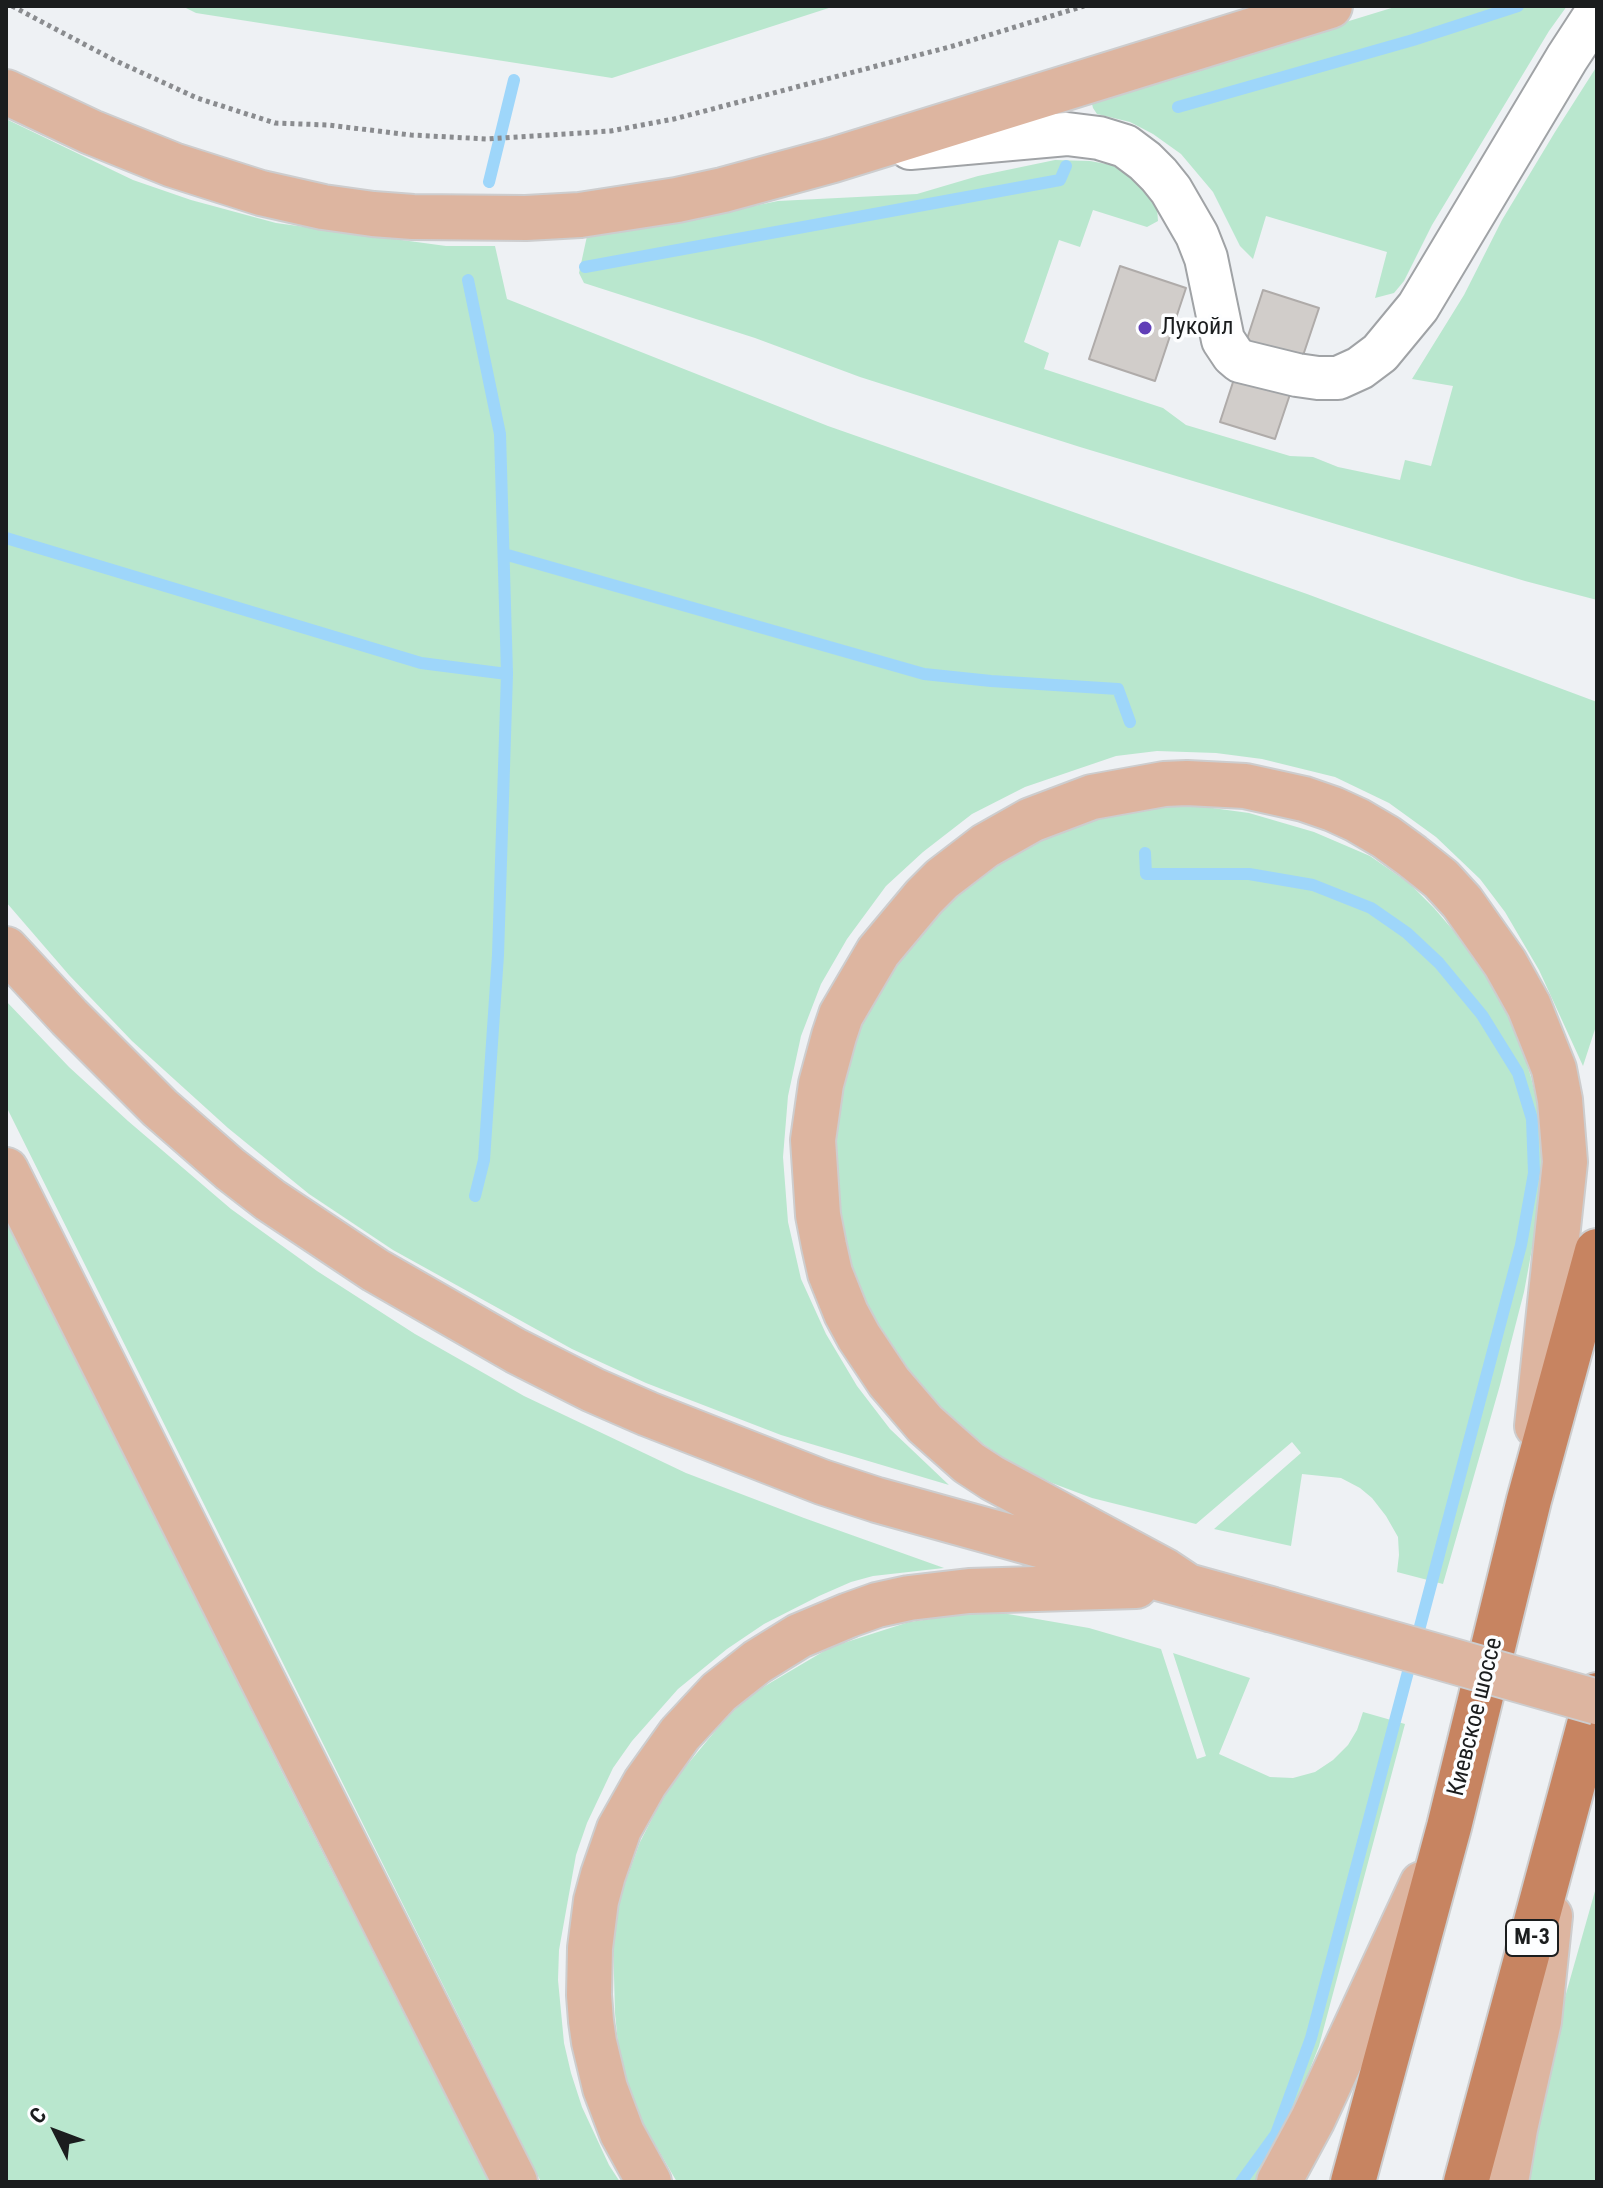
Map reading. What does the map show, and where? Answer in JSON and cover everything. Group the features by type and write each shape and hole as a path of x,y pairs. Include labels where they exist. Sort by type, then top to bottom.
{"highway":[{"name":"Киевское шоссе","path":"1353,2182 1449,1827 1529,1500 1597,1251"},
{"name":"М-3","path":"1466,2182 1597,1695"}],"main road":[{"path":"6,92 91,132 203,176 261,193 323,207 393,216 526,218 607,211 723,190 859,153 1330,6"},
{"path":"1186,1585 992,1478 969,1463 925,1424 880,1370 846,1313 830,1273 818,1215 813,1140 821,1084 841,1015 878,952 924,897 975,853 1031,820 1092,797 1164,784 1214,783 1245,786 1333,809 1386,837 1441,879 1484,931 1505,963 1529,1006 1554,1069 1565,1162 1529,1500"},
{"path":"6,949 160,1108 270,1200 375,1270 516,1351 593,1390 822,1482 877,1500 1597,1702"},
{"path":"6,1170 515,2182"},
{"path":"649,2182 627,2143 605,2088 591,2021 590,1948 596,1901 619,1829 645,1783 698,1713 736,1677 778,1648 821,1626 877,1605 969,1591 1186,1585"},
{"path":"1279,2182 1313,2119 1449,1827"},
{"path":"1506,2182 1539,2021 1556,1850"}],"lane":[{"path":"859,153 1067,134 1099,138 1125,146 1165,182 1197,235 1206,258 1223,340 1233,355 1240,361 1297,375 1338,378 1360,368 1380,353 1418,307 1597,12"}],"path":[{"path":"12,6 114,60 197,98 275,123 487,139 611,131 674,119 953,46 1084,6"}],"green space":[{"path":"182,6 835,6 612,78 196,13"},
{"path":"1398,6 1567,6 1432,225 1404,281 1394,293 1375,298 1387,252 1266,216 1253,259 1240,246 1213,192 1181,154 1153,134 1130,122 1097,114 1093,108 1091,100"},
{"path":"1597,66 1597,600 1080,447 860,377 755,338 584,283 579,273 587,236 778,201 917,194 978,176 1055,160 1112,165 1150,194 1157,208 1158,221 1147,227 1093,210 1080,247 1059,240 1024,342 1049,353 1044,369 1163,408 1186,425 1290,456 1313,457 1338,467 1400,480 1405,460 1431,466 1453,386 1412,379 1464,295 1502,220"},
{"path":"6,119 133,180 191,200 276,223 446,246 495,246 507,299 828,426 1307,594 1597,702 1597,1023 1583,1066 1539,970 1505,912 1480,879 1436,837 1389,803 1335,777 1262,759 1216,753 1157,751 1116,756 1025,787 972,814 923,852 886,886 847,939 821,984 801,1036 788,1096 783,1157 788,1222 801,1279 826,1334 857,1386 890,1429 949,1485 781,1435 646,1383 572,1349 393,1250 309,1194 228,1128 132,1041 6,902"},
{"path":"1198,806 1249,813 1314,832 1370,856 1409,883 1464,943 1490,980 1516,1030 1531,1077 1541,1139 1534,1238 1524,1292 1500,1385 1443,1584 1397,1572 1398,1537 1386,1516 1372,1498 1341,1478 1302,1474 1291,1546 1214,1529 1301,1453 1292,1442 1196,1524 1092,1498 1012,1464 969,1434 923,1393 868,1314 849,1267 839,1225 833,1164 836,1123 844,1072 875,988 961,887 1008,856 1096,817 1159,807"},
{"path":"6,1001 69,1067 231,1209 317,1271 415,1334 524,1396 686,1473 944,1568 873,1576 851,1582 764,1624 678,1689 632,1741 613,1768 587,1823 576,1855 559,1950 558,1980 564,2043 571,2073 582,2107 620,2182 541,2182 6,1106"},
{"path":"6,1216 283,1774 489,2182 6,2182"},
{"path":"973,1613 1008,1614 1089,1628 1161,1649 1197,1759 1206,1756 1173,1653 1250,1678 1219,1754 1270,1777 1293,1778 1315,1772 1333,1760 1348,1745 1363,1712 1405,1724 1319,2046 1290,2120 1255,2182 677,2182 643,2124 630,2091 619,2055 615,2013 613,1938 617,1905 640,1842 655,1813 672,1783 746,1698 831,1647 909,1622"},
{"path":"1597,1884 1597,2182 1523,2182 1541,2082"}],"building":[{"path":"1120,266 1186,288 1155,381 1089,359"},
{"path":"1263,290 1319,308 1275,439 1220,422"}],"waterway":[{"path":"1178,107 1413,40 1518,6"},
{"path":"489,182 514,80"},
{"path":"585,267 1060,180 1066,166"},
{"path":"468,280 500,434 507,674 498,955 484,1160 475,1196"},
{"path":"6,538 421,663 507,674"},
{"path":"504,554 924,674 1118,689 1130,722"},
{"path":"1145,853 1146,874 1249,874 1313,885 1371,908 1407,933 1439,963 1482,1015 1518,1073 1532,1119 1534,1173 1521,1245 1311,2038 1276,2134 1241,2182"}],"place":[{"name":"Лукойл","path":"1145,328"}]}
